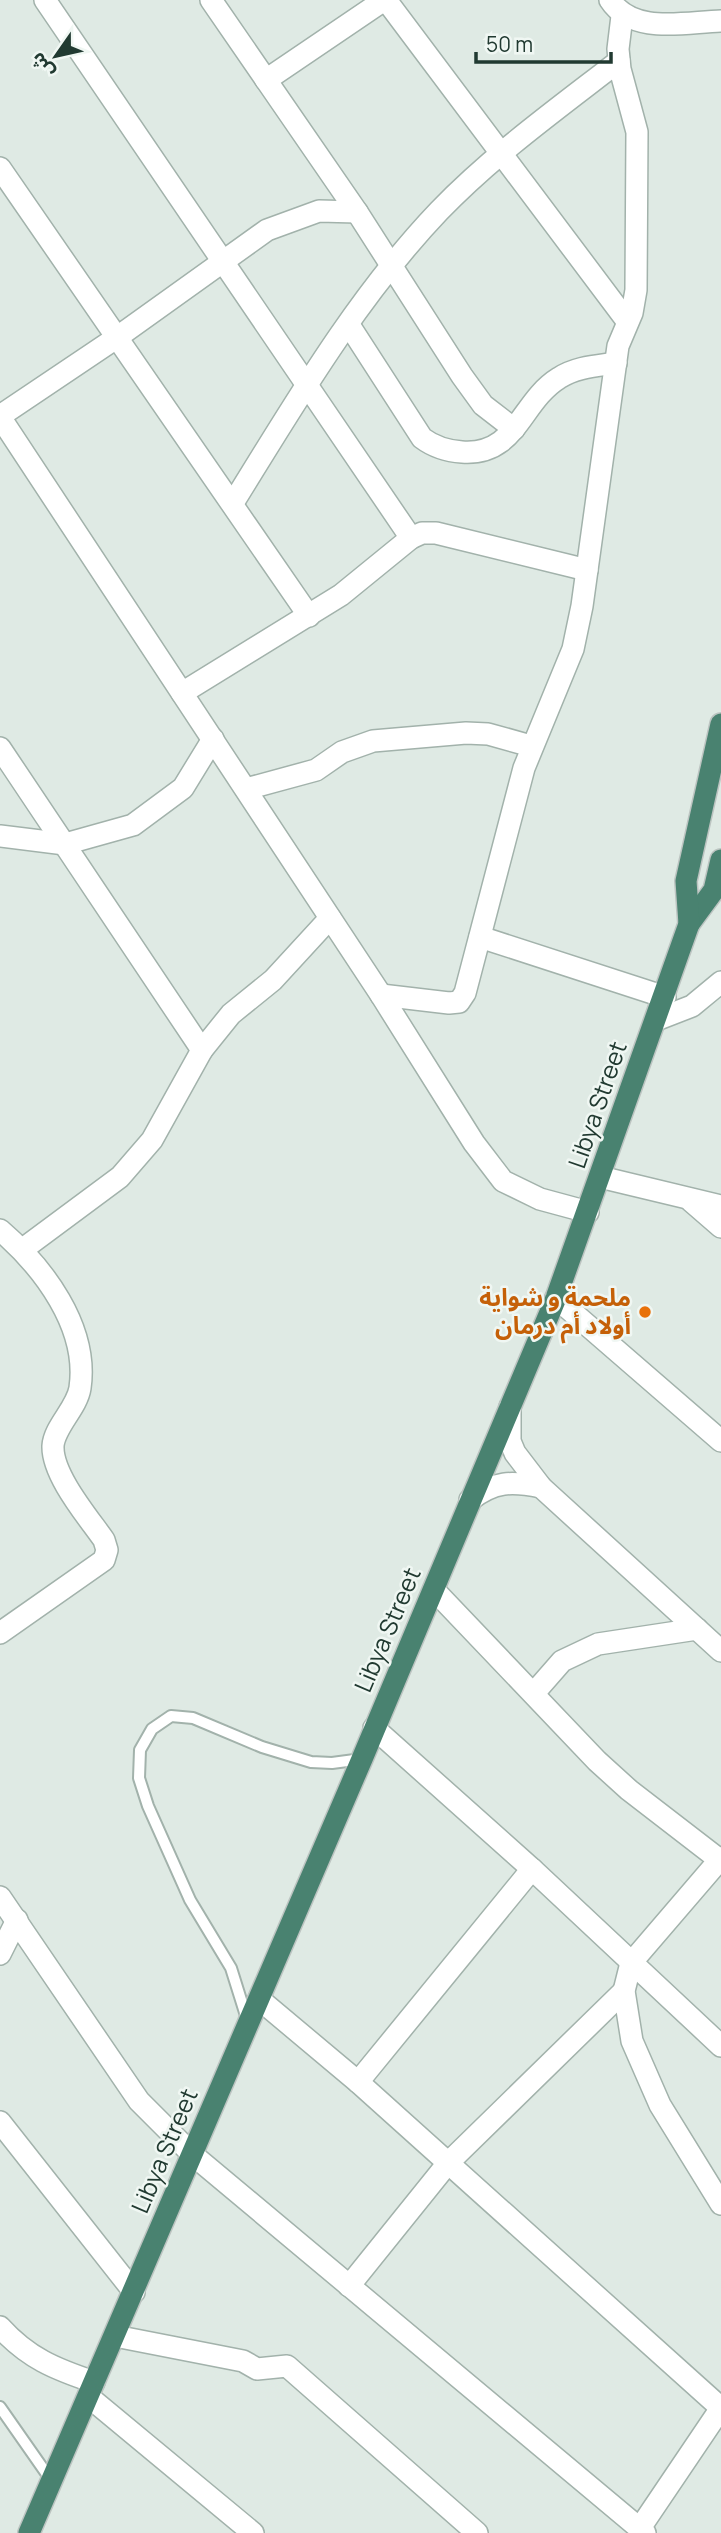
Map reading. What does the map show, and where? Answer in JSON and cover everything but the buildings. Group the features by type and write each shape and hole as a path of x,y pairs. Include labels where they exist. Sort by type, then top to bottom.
{"highway":[{"name":"Libya Street","path":"29,2533 362,1759 556,1298 689,924 686,881 721,724"},
{"path":"689,924 714,890 721,860"}],"street":[{"path":"45,0 411,538"},
{"path":"211,0 357,212 462,376 483,404 514,429"},
{"path":"266,80 385,0 627,321"},
{"path":"381,995 458,1002 466,993 508,822 531,746 573,649 616,363 636,290 637,132 619,61 616,8 659,23 721,21"},
{"path":"233,503 306,384 393,266 439,212 499,153 619,61"},
{"path":"0,168 119,336 309,616"},
{"path":"357,212 319,211 295,217 267,230 0,417 247,789 474,1143 503,1181 540,1199 588,1212"},
{"path":"349,325 422,438 433,446 478,453 496,447 546,388 558,378 575,370 616,363"},
{"path":"183,693 309,616 362,579 411,538 422,533 436,533 587,570"},
{"path":"247,789 316,770 342,752 373,741 477,734 531,746"},
{"path":"0,836 65,844 133,825 183,788 213,739"},
{"path":"0,748 202,1050"},
{"path":"23,1250 120,1177 152,1140 202,1050 232,1014 273,980 330,918"},
{"path":"480,937 664,997"},
{"path":"656,1020 692,1006 721,982"},
{"path":"600,1177 721,1206"},
{"path":"689,1200 721,1227"},
{"path":"0,1230 23,1250 60,1298 79,1350 80,1389 53,1444 56,1467 107,1550 104,1560 2,1629"},
{"path":"556,1298 721,1441"},
{"path":"510,1407 510,1441 514,1453 541,1487 721,1651"},
{"path":"470,1500 495,1484 517,1482 541,1487"},
{"path":"434,1590 629,1790 720,1859 631,1963 624,1991 632,2041 660,2105 721,2204"},
{"path":"534,1693 562,1661 598,1644 697,1629"},
{"path":"374,1728 532,1869 721,2046"},
{"path":"358,2082 532,1869"},
{"path":"0,1897 139,2102 193,2155 642,2531 721,2408 358,2082 258,1999"},
{"path":"0,1954 17,1920"},
{"path":"349,2286 448,2164 624,1991"},
{"path":"0,2122 134,2292"},
{"path":"0,2327 19,2348 91,2390 253,2533"},
{"path":"114,2336 243,2361 257,2369 287,2366 463,2529"}],"lane":[{"path":"248,2022 231,1968 190,1900 148,1806 139,1778 140,1751 152,1729 171,1716 193,1718 262,1747 312,1762 332,1763 362,1759"},
{"path":"0,2407 51,2480"}],"place":[{"name":"ملحمة و شواية أولاد أم درمان","path":"645,1312"}]}
